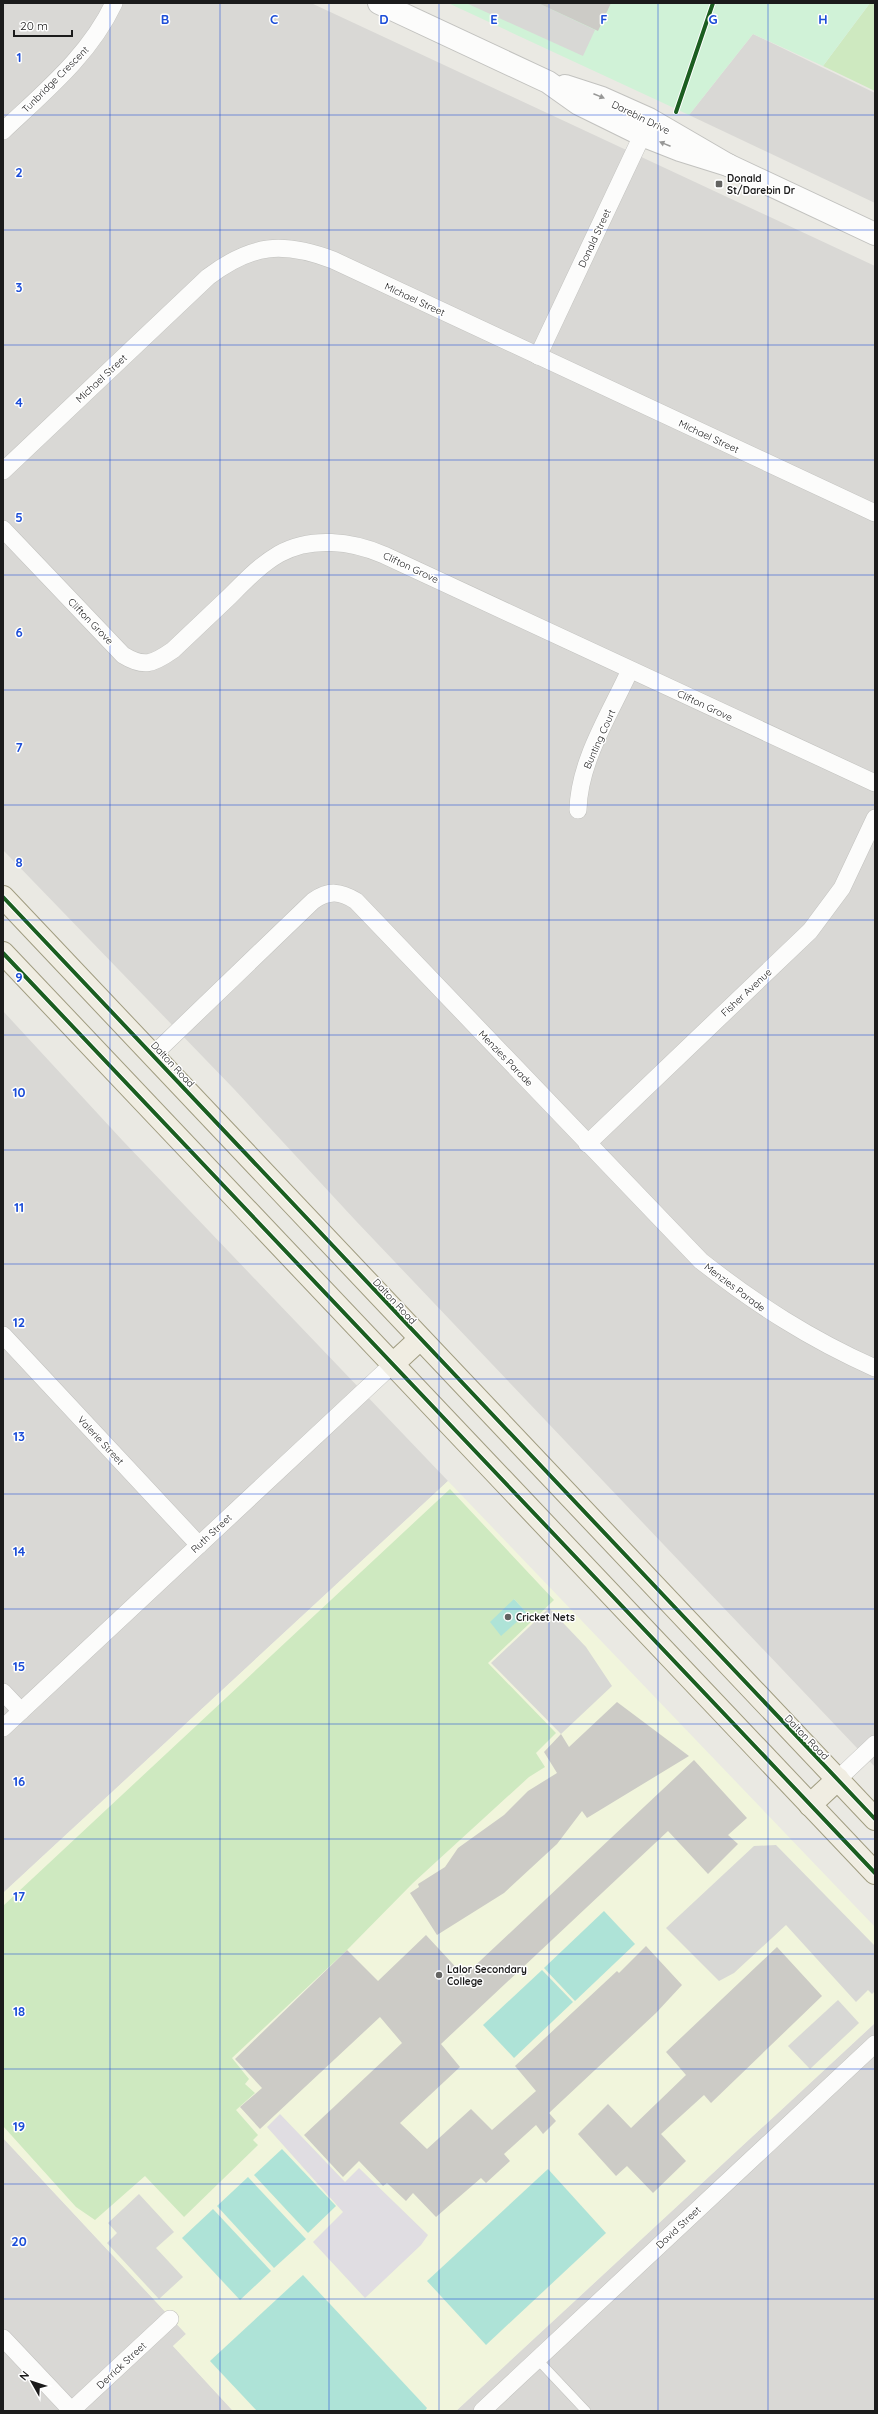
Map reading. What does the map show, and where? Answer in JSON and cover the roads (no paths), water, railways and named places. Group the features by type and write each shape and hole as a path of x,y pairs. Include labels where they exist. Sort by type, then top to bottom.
{"main road":[{"name":"Dalton Road","path":"3,897 875,1820"},
{"path":"3,953 875,1873"},
{"name":"Ruth Street","path":"393,1364 420,1339"},
{"path":"810,1805 838,1780"}],"street":[{"name":"Tunbridge Crescent","path":"3,131 80,57 97,35 114,3"},
{"name":"Darebin Drive","path":"379,3 548,82 581,90 646,127 875,234"},
{"name":"Donald Street","path":"538,356 646,127"},
{"name":"Michael Street","path":"3,471 208,277 238,257 255,251 274,248 294,249 320,255 875,513"},
{"name":"Clifton Grove","path":"3,529 123,654 133,661 145,664 157,661 172,650 257,570 279,554 301,546 338,543 365,546 875,784"},
{"name":"Bunting Court","path":"578,810 578,792 584,769 630,670"},
{"name":"Fisher Avenue","path":"587,1144 810,931 842,888 875,818"},
{"name":"Menzies Parade","path":"153,1055 314,901 322,895 335,892 344,894 356,901 587,1144 701,1261 744,1295 783,1321 828,1347 875,1368"},
{"name":"Valerie Street","path":"3,1335 199,1545"},
{"name":"Ruth Street","path":"3,1728 393,1364"},
{"path":"3,1692 21,1712"},
{"path":"838,1780 875,1744"},
{"name":"David Street","path":"482,2411 875,2044"},
{"name":"Derrick Street","path":"72,2411 170,2319"},
{"path":"3,2338 72,2411"}],"lane":[{"path":"537,2359 586,2411"}],"place":[{"name":"Donald St/Darebin Dr","path":"719,184"},
{"name":"Cricket Nets","path":"508,1617"},
{"name":"Lalor Secondary College","path":"439,1975"}]}
